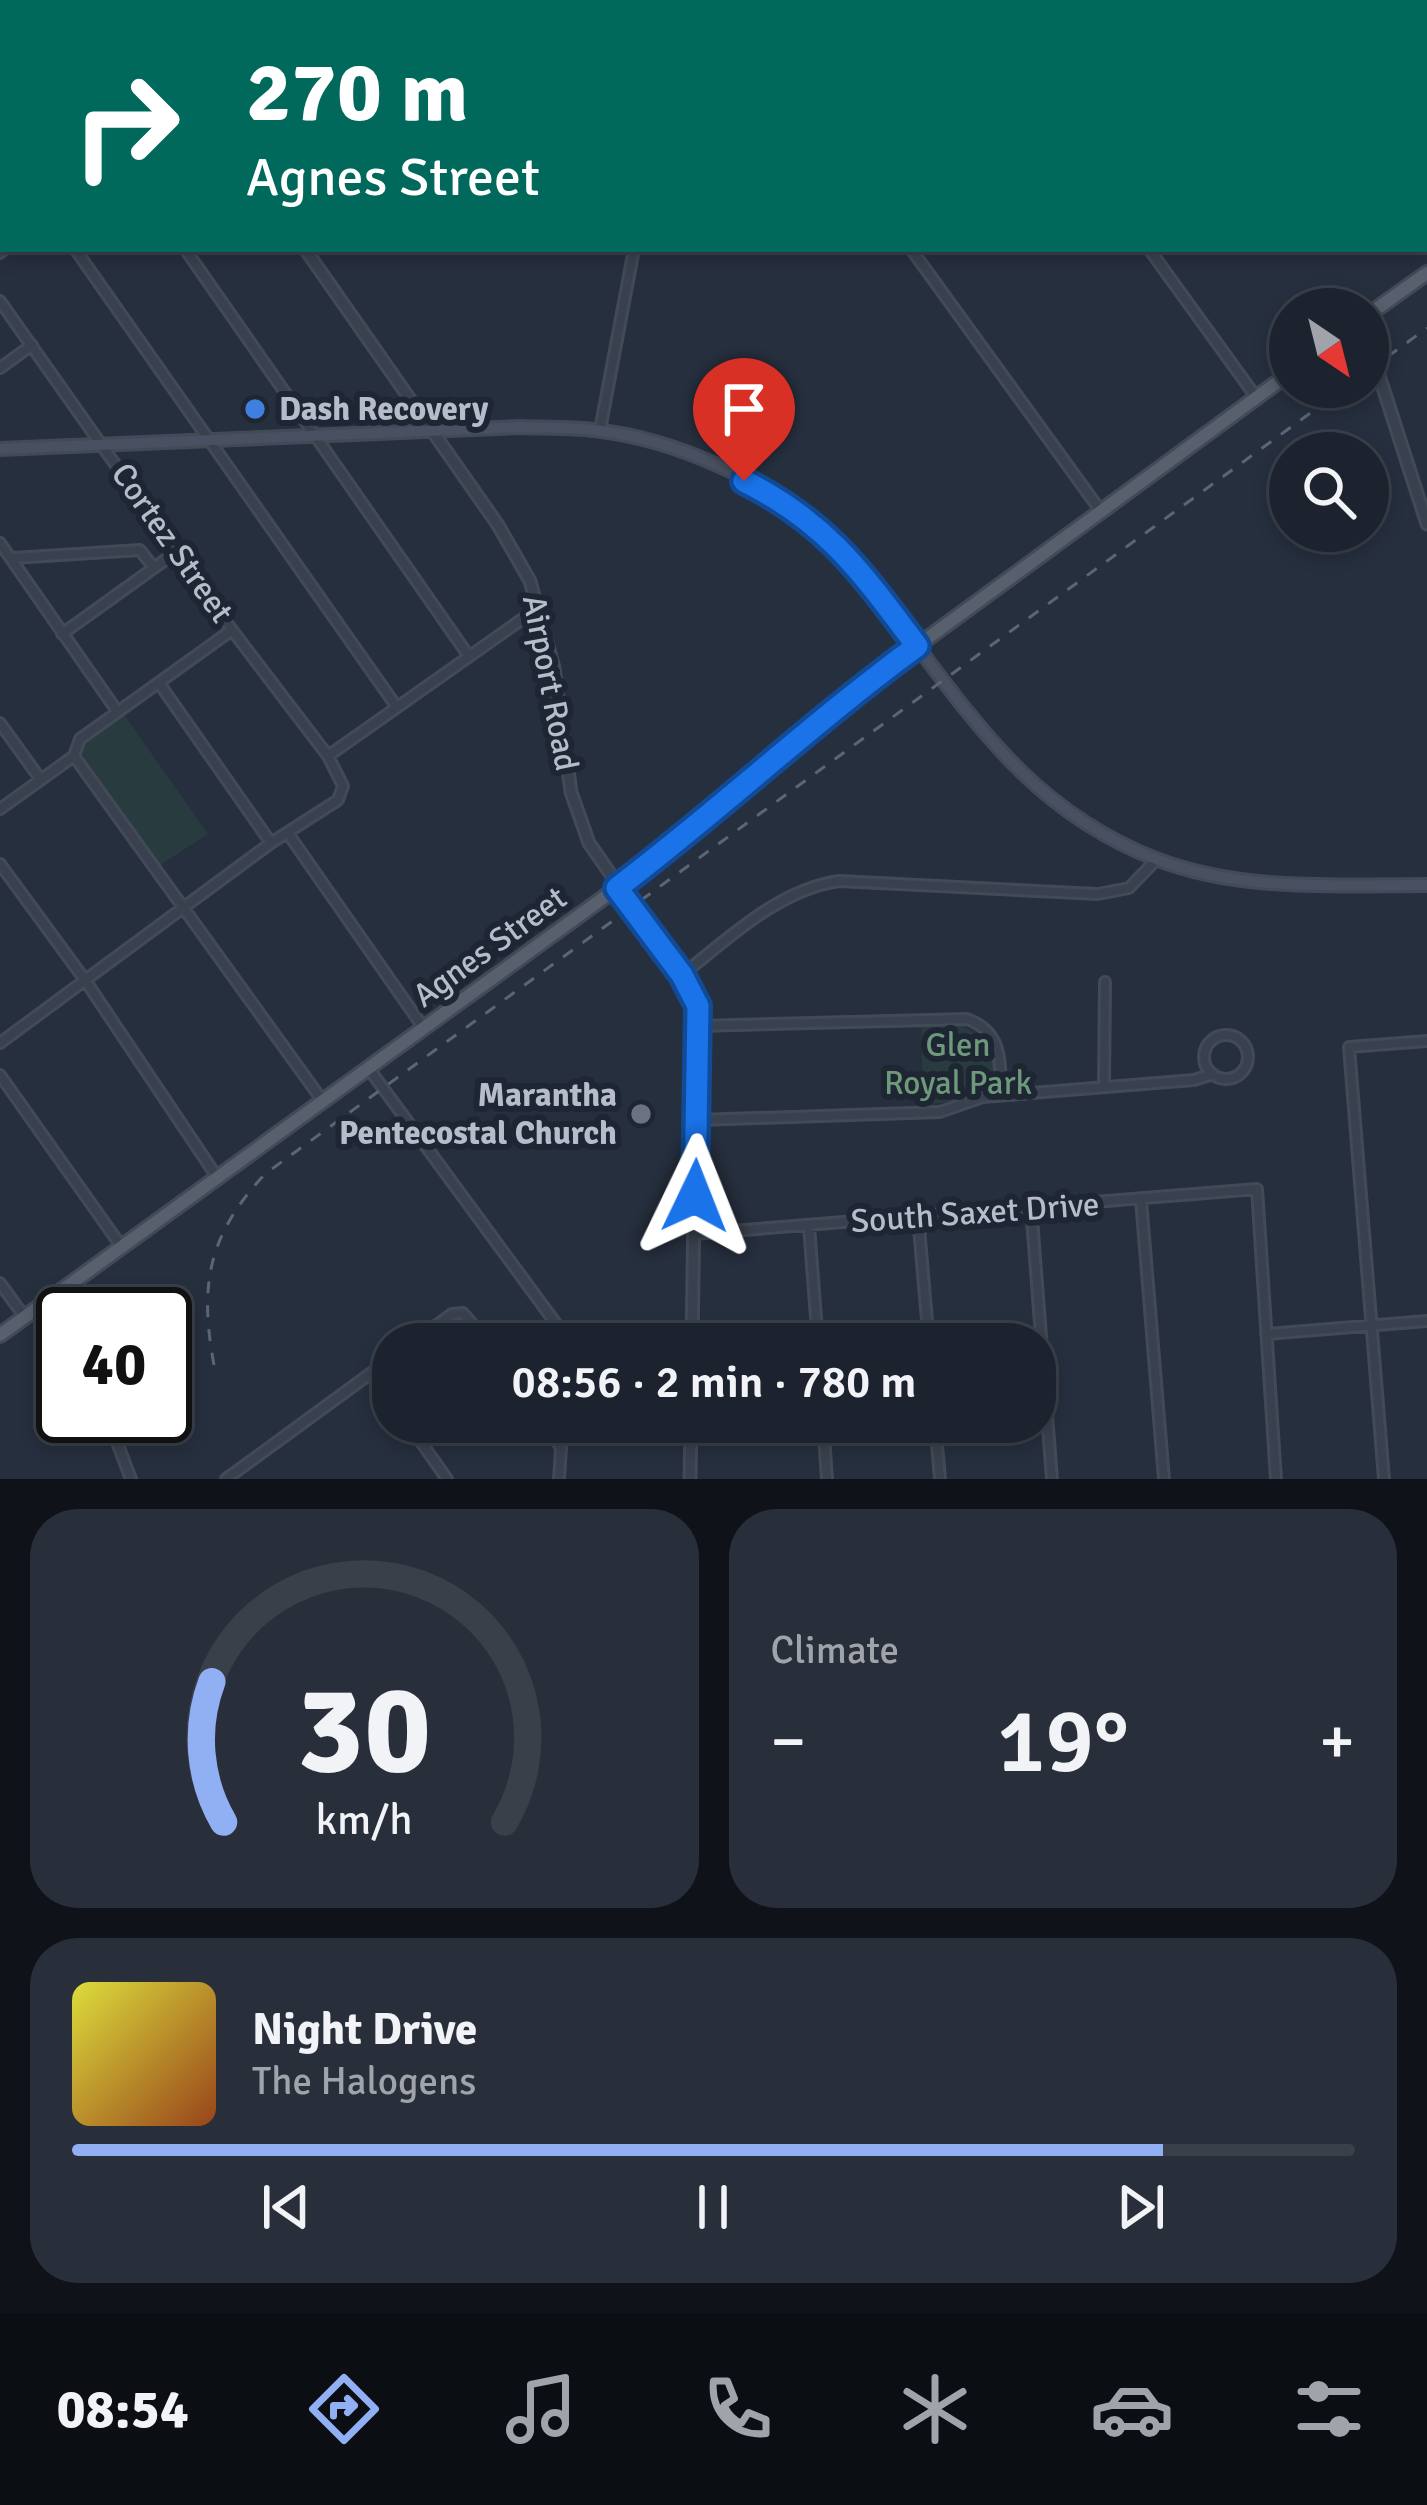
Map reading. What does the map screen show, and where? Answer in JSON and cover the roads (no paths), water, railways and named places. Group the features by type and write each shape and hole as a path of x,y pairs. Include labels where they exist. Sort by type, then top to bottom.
{"main road":[{"path":"1389,300 1427,272"},
{"name":"Agnes Street","path":"66,1287 617,888 842,701 1269,388"},
{"path":"0,449 520,427 600,430 667,444 772,495 819,526 867,580 1006,760 1066,809 1156,859 1243,880 1427,885"},
{"name":"Agnes Street","path":"0,1335 36,1309"}],"street":[{"path":"77,252 396,706"},
{"path":"187,252 468,655"},
{"name":"Airport Road","path":"307,252 498,525 540,607 554,668 571,792 589,843 682,975"},
{"path":"600,430 633,252"},
{"path":"913,252 1100,510"},
{"path":"1152,252 1256,398"},
{"name":"Cortez Street","path":"0,301 232,630 328,756 343,786 338,800 289,835"},
{"path":"0,368 32,345"},
{"path":"1389,406 1427,524"},
{"path":"0,543 117,711"},
{"path":"11,558 140,550 154,568"},
{"path":"62,634 179,550"},
{"path":"328,756 540,607"},
{"path":"0,809 74,756 80,739 232,630"},
{"path":"159,683 271,843"},
{"path":"0,723 41,780"},
{"path":"74,756 323,1102"},
{"path":"0,1043 271,843 289,835 424,1028"},
{"path":"692,1323 698,1006 682,975 795,892 819,884 839,881 1098,894 1129,888 1156,859"},
{"path":"0,864 85,980 218,1178"},
{"path":"1104,1087 1105,982"},
{"path":"697,1026 967,1019 984,1027 999,1050 1001,1095"},
{"path":"698,1120 940,1112 1001,1095 1194,1080 1213,1074 1230,1078 1245,1069 1247,1051 1236,1037 1218,1037 1206,1050 1207,1067 1213,1074"},
{"path":"1384,1479 1349,1047 1427,1041"},
{"path":"369,1069 556,1323"},
{"path":"0,1076 122,1247"},
{"name":"South Saxet Drive","path":"694,1234 1257,1189 1265,1334"},
{"path":"1141,1200 1164,1479"},
{"path":"1031,1207 1052,1479"},
{"path":"918,1216 927,1323"},
{"path":"809,1226 816,1323"},
{"path":"0,1282 25,1318"},
{"path":"440,1323 463,1313 472,1323"},
{"path":"1276,1479 1265,1334 1427,1321"},
{"path":"226,1479 372,1373"},
{"path":"117,1443 131,1479"},
{"path":"421,1443 447,1479"},
{"path":"558,1443 559,1479"},
{"path":"690,1479 691,1443"},
{"path":"824,1443 827,1479"},
{"path":"937,1443 940,1479"}],"railway":[{"path":"1389,356 1427,328"},
{"path":"214,1365 208,1310 212,1262 231,1218 265,1174 1317,408"}],"place":[{"name":"Dash Recovery","path":"255,409"},
{"name":"Marantha Pentecostal Church","path":"641,1114"}],"park label":[{"name":"Glen Royal Park","path":"958,1064"}]}
